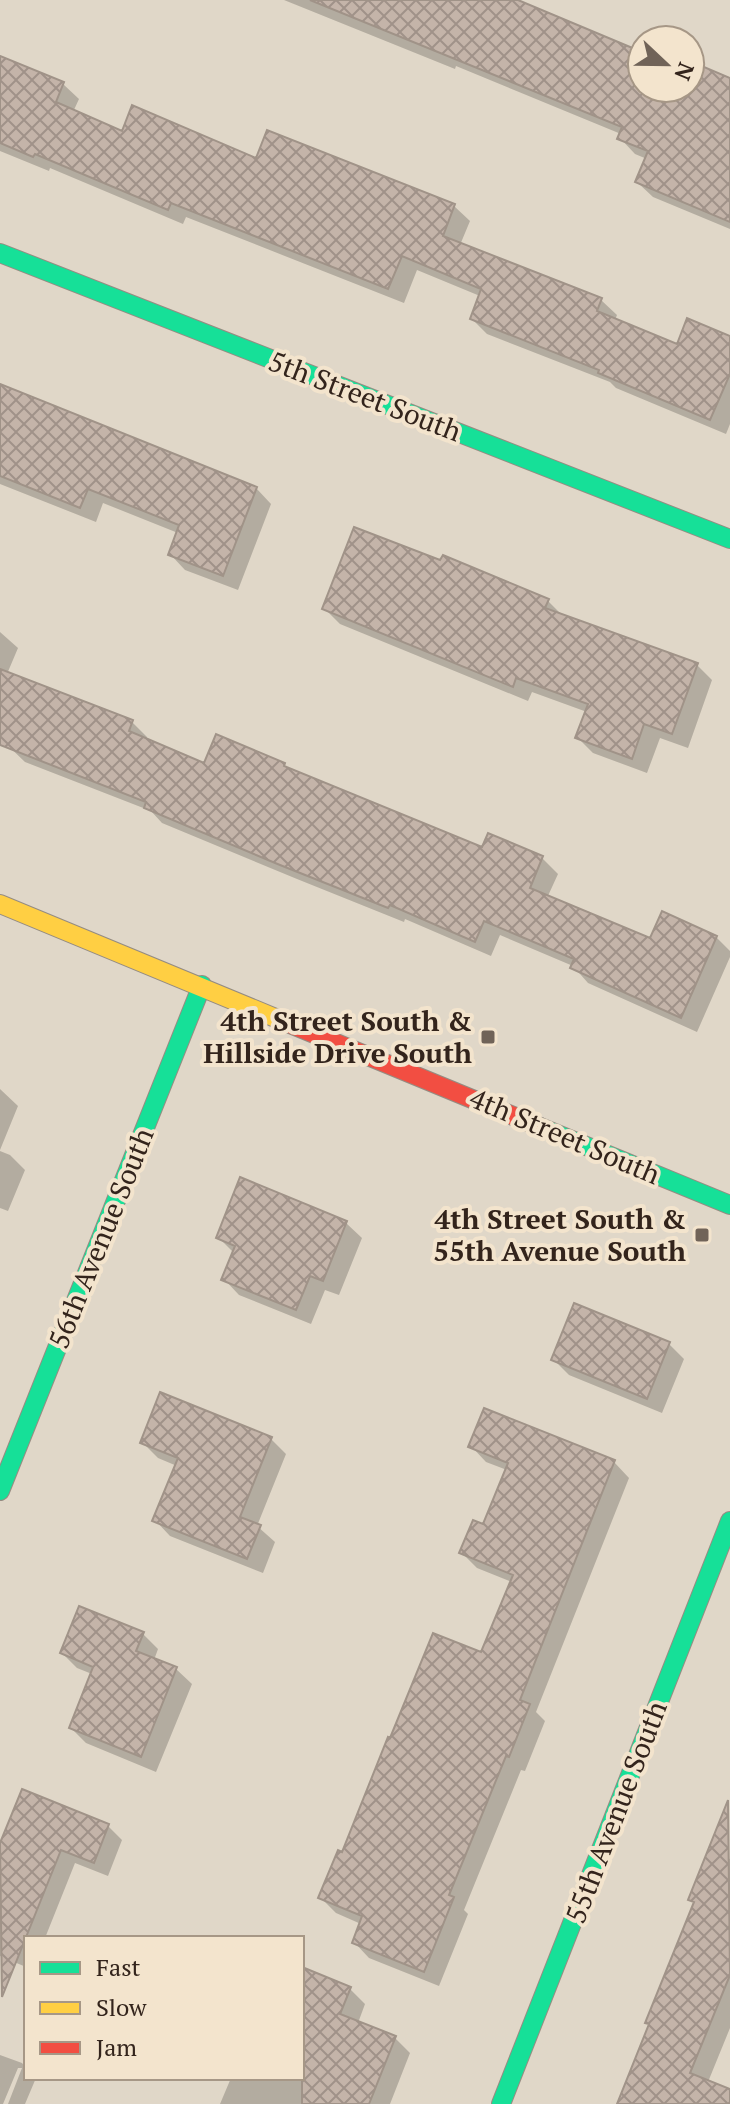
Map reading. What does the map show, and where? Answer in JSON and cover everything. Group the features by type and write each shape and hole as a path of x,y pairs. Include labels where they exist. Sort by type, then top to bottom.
{"street":[{"name":"5th Street South","path":"0,253 730,539"},
{"name":"4th Street South","path":"0,904 730,1205"},
{"name":"56th Avenue South","path":"0,1491 202,985"},
{"name":"55th Avenue South","path":"501,2104 730,1521"}],"building":[{"path":"310,0 518,0 626,45 626,104 706,104 706,68 730,78 730,222 635,182 648,151 617,139 622,127"},
{"path":"0,56 64,82 56,102 122,131 132,105 256,158 267,130 455,204 443,236 602,298 597,311 677,344 687,318 730,336 730,374 710,420 598,373 599,370 470,319 481,289 402,256 388,289 171,203 168,210 35,154 33,157 0,143"},
{"path":"0,384 257,487 223,576 168,555 179,525 88,489 80,508 0,476"},
{"path":"354,527 440,560 443,555 549,599 545,608 698,663 672,734 644,724 632,759 575,738 588,704 516,678 513,687 322,609"},
{"path":"0,669 133,720 129,731 204,763 216,734 285,763 284,766 482,847 488,833 543,856 530,888 650,938 662,911 717,936 681,1018 570,968 574,959 484,921 475,942 390,905 388,908 280,865 144,808 146,802 0,745"},
{"path":"240,1177 347,1221 323,1281 310,1276 296,1310 221,1280 235,1246 216,1238"},
{"path":"574,1303 670,1342 647,1399 551,1360"},
{"path":"160,1392 272,1437 240,1517 261,1525 247,1559 152,1521 178,1458 140,1443"},
{"path":"484,1408 615,1460 520,1700 530,1704 449,1895 454,1897 424,1972 352,1943 362,1916 318,1898 338,1850 342,1852 433,1633 481,1652 513,1575 459,1553 473,1520 483,1524 508,1463 468,1447"},
{"path":"79,1606 144,1632 136,1651 177,1667 141,1757 69,1728 93,1667 60,1653"},
{"path":"22,1789 109,1824 94,1863 61,1850 2,1997 0,1843"},
{"path":"728,1800 730,1975 690,2073 730,2089 730,2104 617,2104 649,2024 645,2023 694,1902 688,1900"},
{"path":"304,1968 351,1987 340,2014 396,2036 369,2104 302,2104"}],"traffic: fast":[{"path":"0,253 730,539"},
{"path":"0,1491 202,985"},
{"path":"540,1127 730,1205"},
{"path":"501,2104 730,1521"}],"traffic: slow":[{"path":"0,904 290,1024"}],"traffic: jam":[{"path":"290,1024 540,1127"}],"place":[{"name":"4th Street South & Hillside Drive South","path":"488,1037"},
{"name":"4th Street South & 55th Avenue South","path":"702,1235"}]}
